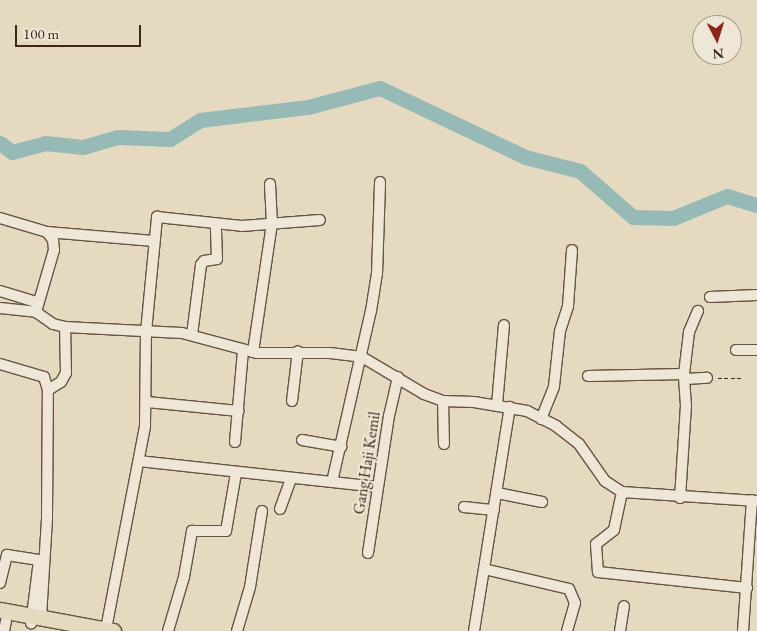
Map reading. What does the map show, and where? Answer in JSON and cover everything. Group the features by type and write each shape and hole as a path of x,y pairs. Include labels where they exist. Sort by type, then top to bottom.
{"highway":[{"path":"2,620 34,619 109,630"},
{"path":"34,619 62,631"}],"street":[{"path":"332,482 362,357 377,274 380,182"},
{"path":"235,442 248,352 272,224 270,184"},
{"path":"109,630 139,461 147,402 144,386 146,332 157,217 216,224 272,224 320,220"},
{"path":"0,218 47,232 154,241"},
{"path":"192,335 201,265 204,261 217,259 216,224"},
{"path":"47,232 53,240 54,250 37,307 42,319 65,327 192,335 248,352 298,352 362,357 424,394 443,401 497,405 541,419 579,444 605,481 622,492 680,498 754,501 743,631"},
{"path":"541,419 554,386 560,331 568,306 572,250"},
{"path":"0,291 37,307"},
{"path":"710,297 757,295"},
{"path":"0,308 37,307"},
{"path":"680,498 684,376 689,332 698,311"},
{"path":"497,405 504,325"},
{"path":"48,390 61,382 66,373 65,327"},
{"path":"736,350 757,350"},
{"path":"292,401 298,352"},
{"path":"0,364 44,377 48,390 47,518 34,619"},
{"path":"588,376 684,376 707,378"},
{"name":"Gang Haji Kemil","path":"368,553 398,377"},
{"path":"443,401 444,444"},
{"path":"147,402 239,411"},
{"path":"474,631 510,408"},
{"path":"302,440 341,447"},
{"path":"139,461 378,487"},
{"path":"168,631 184,577 192,531 226,531 236,473"},
{"path":"280,509 291,479"},
{"path":"622,492 614,530 596,544 598,572 747,588"},
{"path":"497,493 542,502"},
{"path":"464,506 494,510"},
{"path":"237,631 250,587 262,511"},
{"path":"0,584 7,555 39,560 34,619"},
{"path":"484,569 569,590 575,603 567,631"},
{"path":"620,631 624,606"}],"path":[{"path":"707,378 744,378"}],"waterway":[{"path":"0,143 12,152 45,143 83,147 118,137 170,139 200,120 308,107 380,88 525,157 580,171 633,217 673,218 727,196 757,205"}]}
